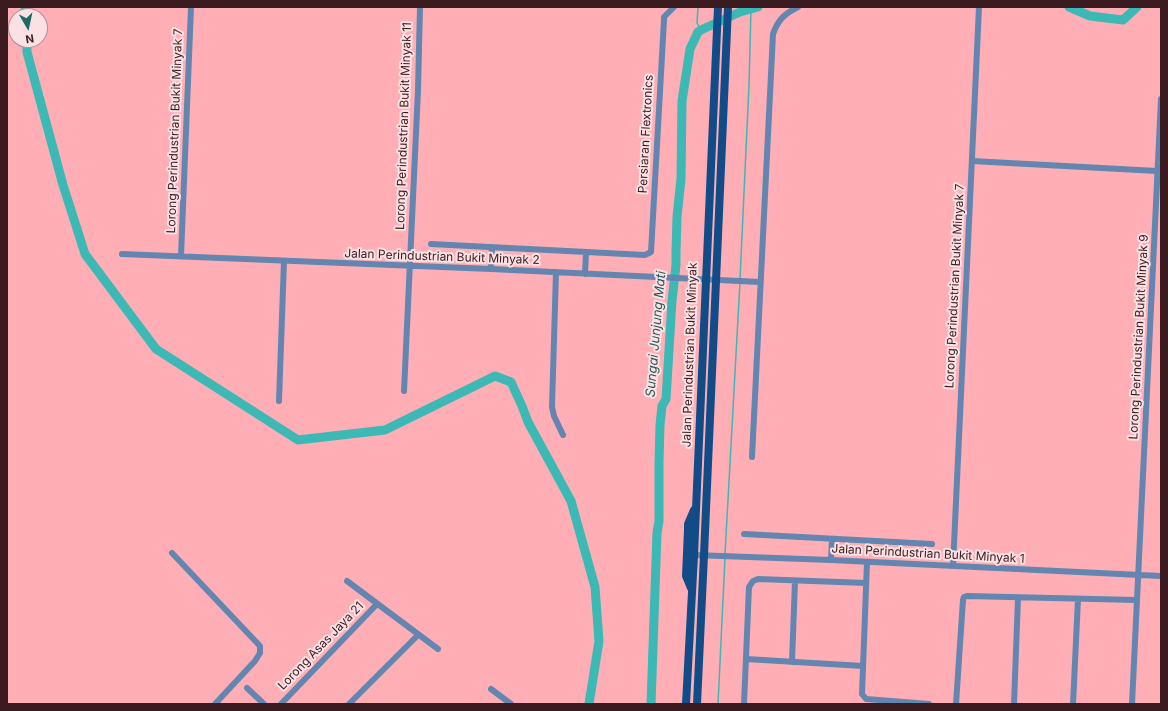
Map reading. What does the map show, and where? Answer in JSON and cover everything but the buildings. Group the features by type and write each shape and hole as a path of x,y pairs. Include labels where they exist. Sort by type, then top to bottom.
{"main road":[{"name":"Jalan Perindustrian Bukit Minyak","path":"686,704 718,7"},
{"name":"Jalan Perindustrian Bukit Minyak","path":"696,704 717,280 728,7"},
{"path":"692,590 686,576 688,524 696,505"}],"street":[{"name":"Lorong Perindustrian Bukit Minyak 7","path":"181,256 192,7"},
{"name":"Lorong Perindustrian Bukit Minyak 11","path":"404,391 418,90 420,7"},
{"name":"Persiaran Flextronics","path":"431,244 648,254 664,17 674,7"},
{"path":"752,457 773,34 781,18 798,7"},
{"name":"Lorong Perindustrian Bukit Minyak 7","path":"953,566 979,7"},
{"name":"Lorong Perindustrian Bukit Minyak 9","path":"1132,704 1161,99"},
{"path":"972,161 1158,171"},
{"path":"491,269 492,248"},
{"path":"585,274 586,252"},
{"name":"Jalan Perindustrian Bukit Minyak 2","path":"122,254 760,282"},
{"path":"279,401 284,261"},
{"path":"556,272 552,407 554,416 563,435"},
{"name":"Jalan Perindustrian Bukit Minyak 1","path":"744,534 932,544"},
{"path":"831,560 832,539"},
{"path":"172,553 260,646 260,653 255,661 214,704"},
{"name":"Jalan Perindustrian Bukit Minyak 1","path":"694,555 1161,576"},
{"path":"867,562 862,694 866,699 929,704"},
{"path":"744,704 749,587 753,581 758,579 866,583"},
{"path":"347,581 438,649"},
{"path":"792,662 795,581"},
{"path":"956,704 964,597 1136,600"},
{"path":"1014,704 1018,598"},
{"path":"1073,704 1078,599"},
{"name":"Lorong Asas Jaya 21","path":"281,704 378,604"},
{"path":"349,704 418,635"},
{"path":"746,659 863,666"},
{"path":"248,688 264,704"},
{"path":"491,689 511,704"}],"waterway":[{"path":"698,7 697,23 701,30"},
{"name":"Sungai Junjung Mati","path":"651,704 657,533 659,521 660,425 662,406 666,399 672,301 676,265 677,217 681,179 682,101 690,49 698,32 740,12 758,7"},
{"name":"Sungai Junjung Mati","path":"1069,7 1090,16 1123,20 1137,7"},
{"path":"740,279 751,9"},
{"path":"27,48 63,185 85,254 156,349 298,440 385,430 495,376 511,382 528,422 571,501 595,587 599,641 589,704"},
{"path":"725,554 740,282"},
{"path":"718,704 725,558"}]}
